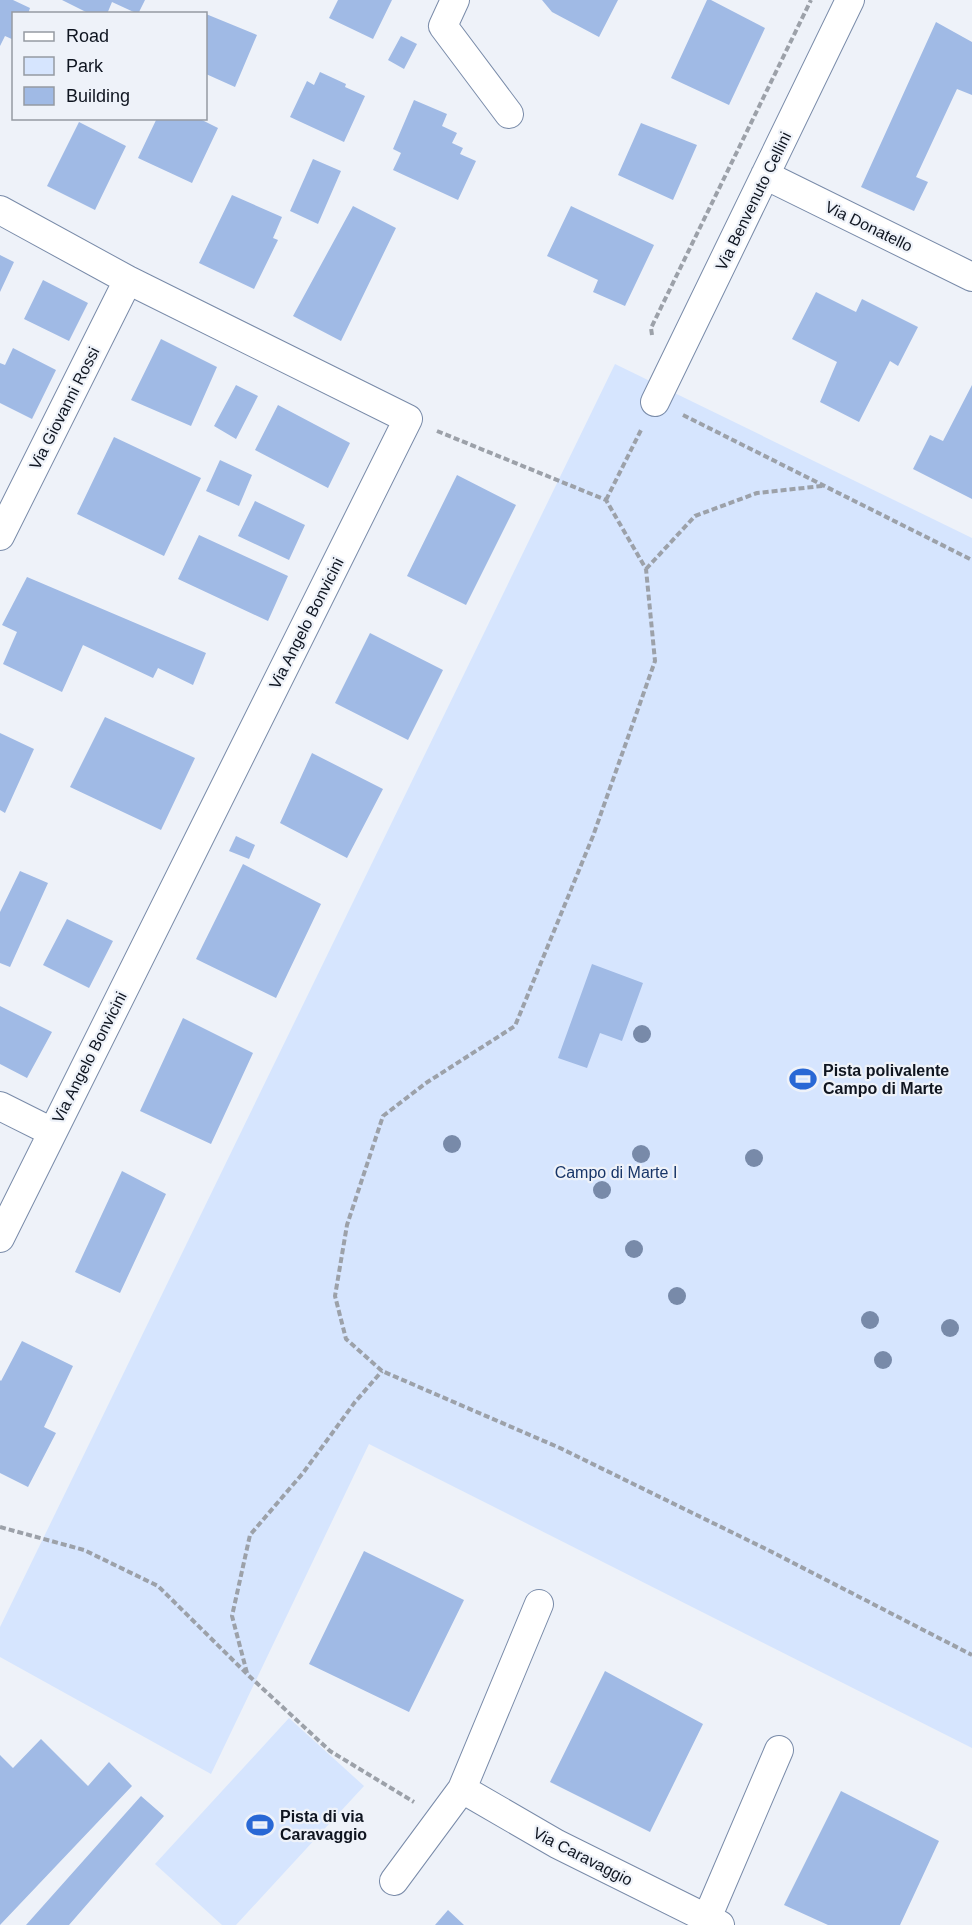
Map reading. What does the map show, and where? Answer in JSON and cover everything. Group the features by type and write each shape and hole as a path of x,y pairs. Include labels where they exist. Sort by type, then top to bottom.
{"street":[{"path":"456,0 443,26 508,114"},
{"name":"Via Benvenuto Cellini","path":"655,402 850,0"},
{"name":"Via Donatello","path":"765,175 972,277"},
{"path":"0,210 128,279 408,419"},
{"name":"Via Giovanni Rossi","path":"0,536 128,279"},
{"name":"Via Angelo Bonvicini","path":"0,1238 408,419"},
{"path":"0,1106 51,1132"},
{"path":"394,1881 462,1789 539,1604"},
{"name":"Via Caravaggio","path":"462,1789 557,1844 714,1922 779,1750"}],"path":[{"path":"606,500 655,402"},
{"path":"408,419 606,500 645,569 655,661 594,836 515,1026 426,1083 382,1116 347,1225 335,1296 346,1339 382,1371 560,1448 770,1551 972,1655"},
{"path":"693,420 972,560"},
{"path":"645,569 695,516 757,493 823,486"},
{"path":"247,1674 232,1616 250,1535 303,1473 355,1402 382,1371"},
{"path":"0,1527 84,1550 158,1586 247,1674 330,1751 418,1804 439,1821"}],"green space":[{"name":"Campo di Marte I","path":"615,364 972,538 972,1748 369,1444 211,1774 0,1657 0,1627"},
{"name":"Pista di via Caravaggio","path":"289,1718 364,1786 236,1925 222,1925 155,1864"}],"building":[{"path":"0,0 13,0 30,8 29,12 12,12 12,39 5,36 0,46"},
{"path":"62,0 145,0 139,12 134,12 112,2 108,12 86,12"},
{"path":"338,0 392,0 373,39 329,18"},
{"path":"542,0 618,0 599,37 552,12"},
{"path":"707,0 765,28 729,105 671,78"},
{"path":"207,14 257,35 235,87 207,74"},
{"path":"936,22 972,42 972,95 957,89 916,177 928,182 914,211 861,187"},
{"path":"401,36 417,44 404,69 388,60"},
{"path":"320,72 365,96 344,142 290,117 307,81 314,85"},
{"path":"414,100 447,114 442,126 457,133 452,143 463,148 460,154 476,161 458,200 393,170 401,153 393,149"},
{"path":"156,120 202,120 218,128 192,183 138,158"},
{"path":"79,122 126,146 95,210 47,186"},
{"path":"641,123 697,145 673,200 618,175"},
{"path":"313,159 341,171 318,224 290,211"},
{"path":"232,195 282,217 273,238 278,240 254,289 199,263"},
{"path":"353,206 396,228 341,341 293,316"},
{"path":"571,206 654,245 625,306 593,292 598,280 547,256"},
{"path":"0,255 14,262 0,292"},
{"path":"43,280 88,303 69,341 24,319"},
{"path":"816,292 856,312 862,299 918,327 898,366 890,361 859,422 820,402 837,362 792,339"},
{"path":"161,339 217,367 191,426 131,400"},
{"path":"13,348 56,370 32,419 0,403 0,363 5,365"},
{"path":"236,385 258,396 236,439 214,426"},
{"path":"972,385 972,499 913,469 930,435 943,441"},
{"path":"278,405 350,443 328,488 255,450"},
{"path":"114,437 201,478 164,556 77,514"},
{"path":"220,460 252,475 239,506 206,491"},
{"path":"457,475 516,505 466,605 407,576"},
{"path":"255,501 305,525 289,560 238,536"},
{"path":"199,535 288,576 268,621 178,579"},
{"path":"27,577 206,653 193,685 158,668 153,678 83,645 62,692 3,664 17,632 2,625"},
{"path":"370,633 443,670 408,740 335,703"},
{"path":"105,717 195,758 161,830 70,787"},
{"path":"0,733 34,749 5,813 0,810"},
{"path":"312,753 383,789 347,858 280,823"},
{"path":"236,836 255,845 249,859 229,851"},
{"path":"243,864 321,904 276,998 196,959"},
{"path":"20,871 48,883 10,967 0,963 0,912"},
{"path":"67,919 113,941 89,988 43,965"},
{"path":"592,964 643,983 622,1041 600,1033 587,1068 558,1058"},
{"path":"0,1006 52,1032 27,1078 0,1064"},
{"path":"183,1018 253,1053 211,1144 140,1111"},
{"path":"122,1171 166,1194 120,1293 75,1272"},
{"path":"22,1341 73,1366 44,1427 56,1433 28,1487 0,1473 0,1380"},
{"path":"364,1551 464,1600 409,1712 309,1664"},
{"path":"605,1671 703,1724 650,1832 550,1782"},
{"path":"41,1739 88,1786 109,1762 132,1786 0,1925 0,1755 13,1768"},
{"path":"841,1791 939,1841 900,1925 828,1925 784,1905"},
{"path":"141,1796 164,1816 69,1925 26,1925"},
{"path":"448,1910 464,1925 435,1925"}],"place":[{"name":"Pista polivalente Campo di Marte","path":"803,1079"},
{"name":"Pista di via Caravaggio","path":"260,1825"}]}
